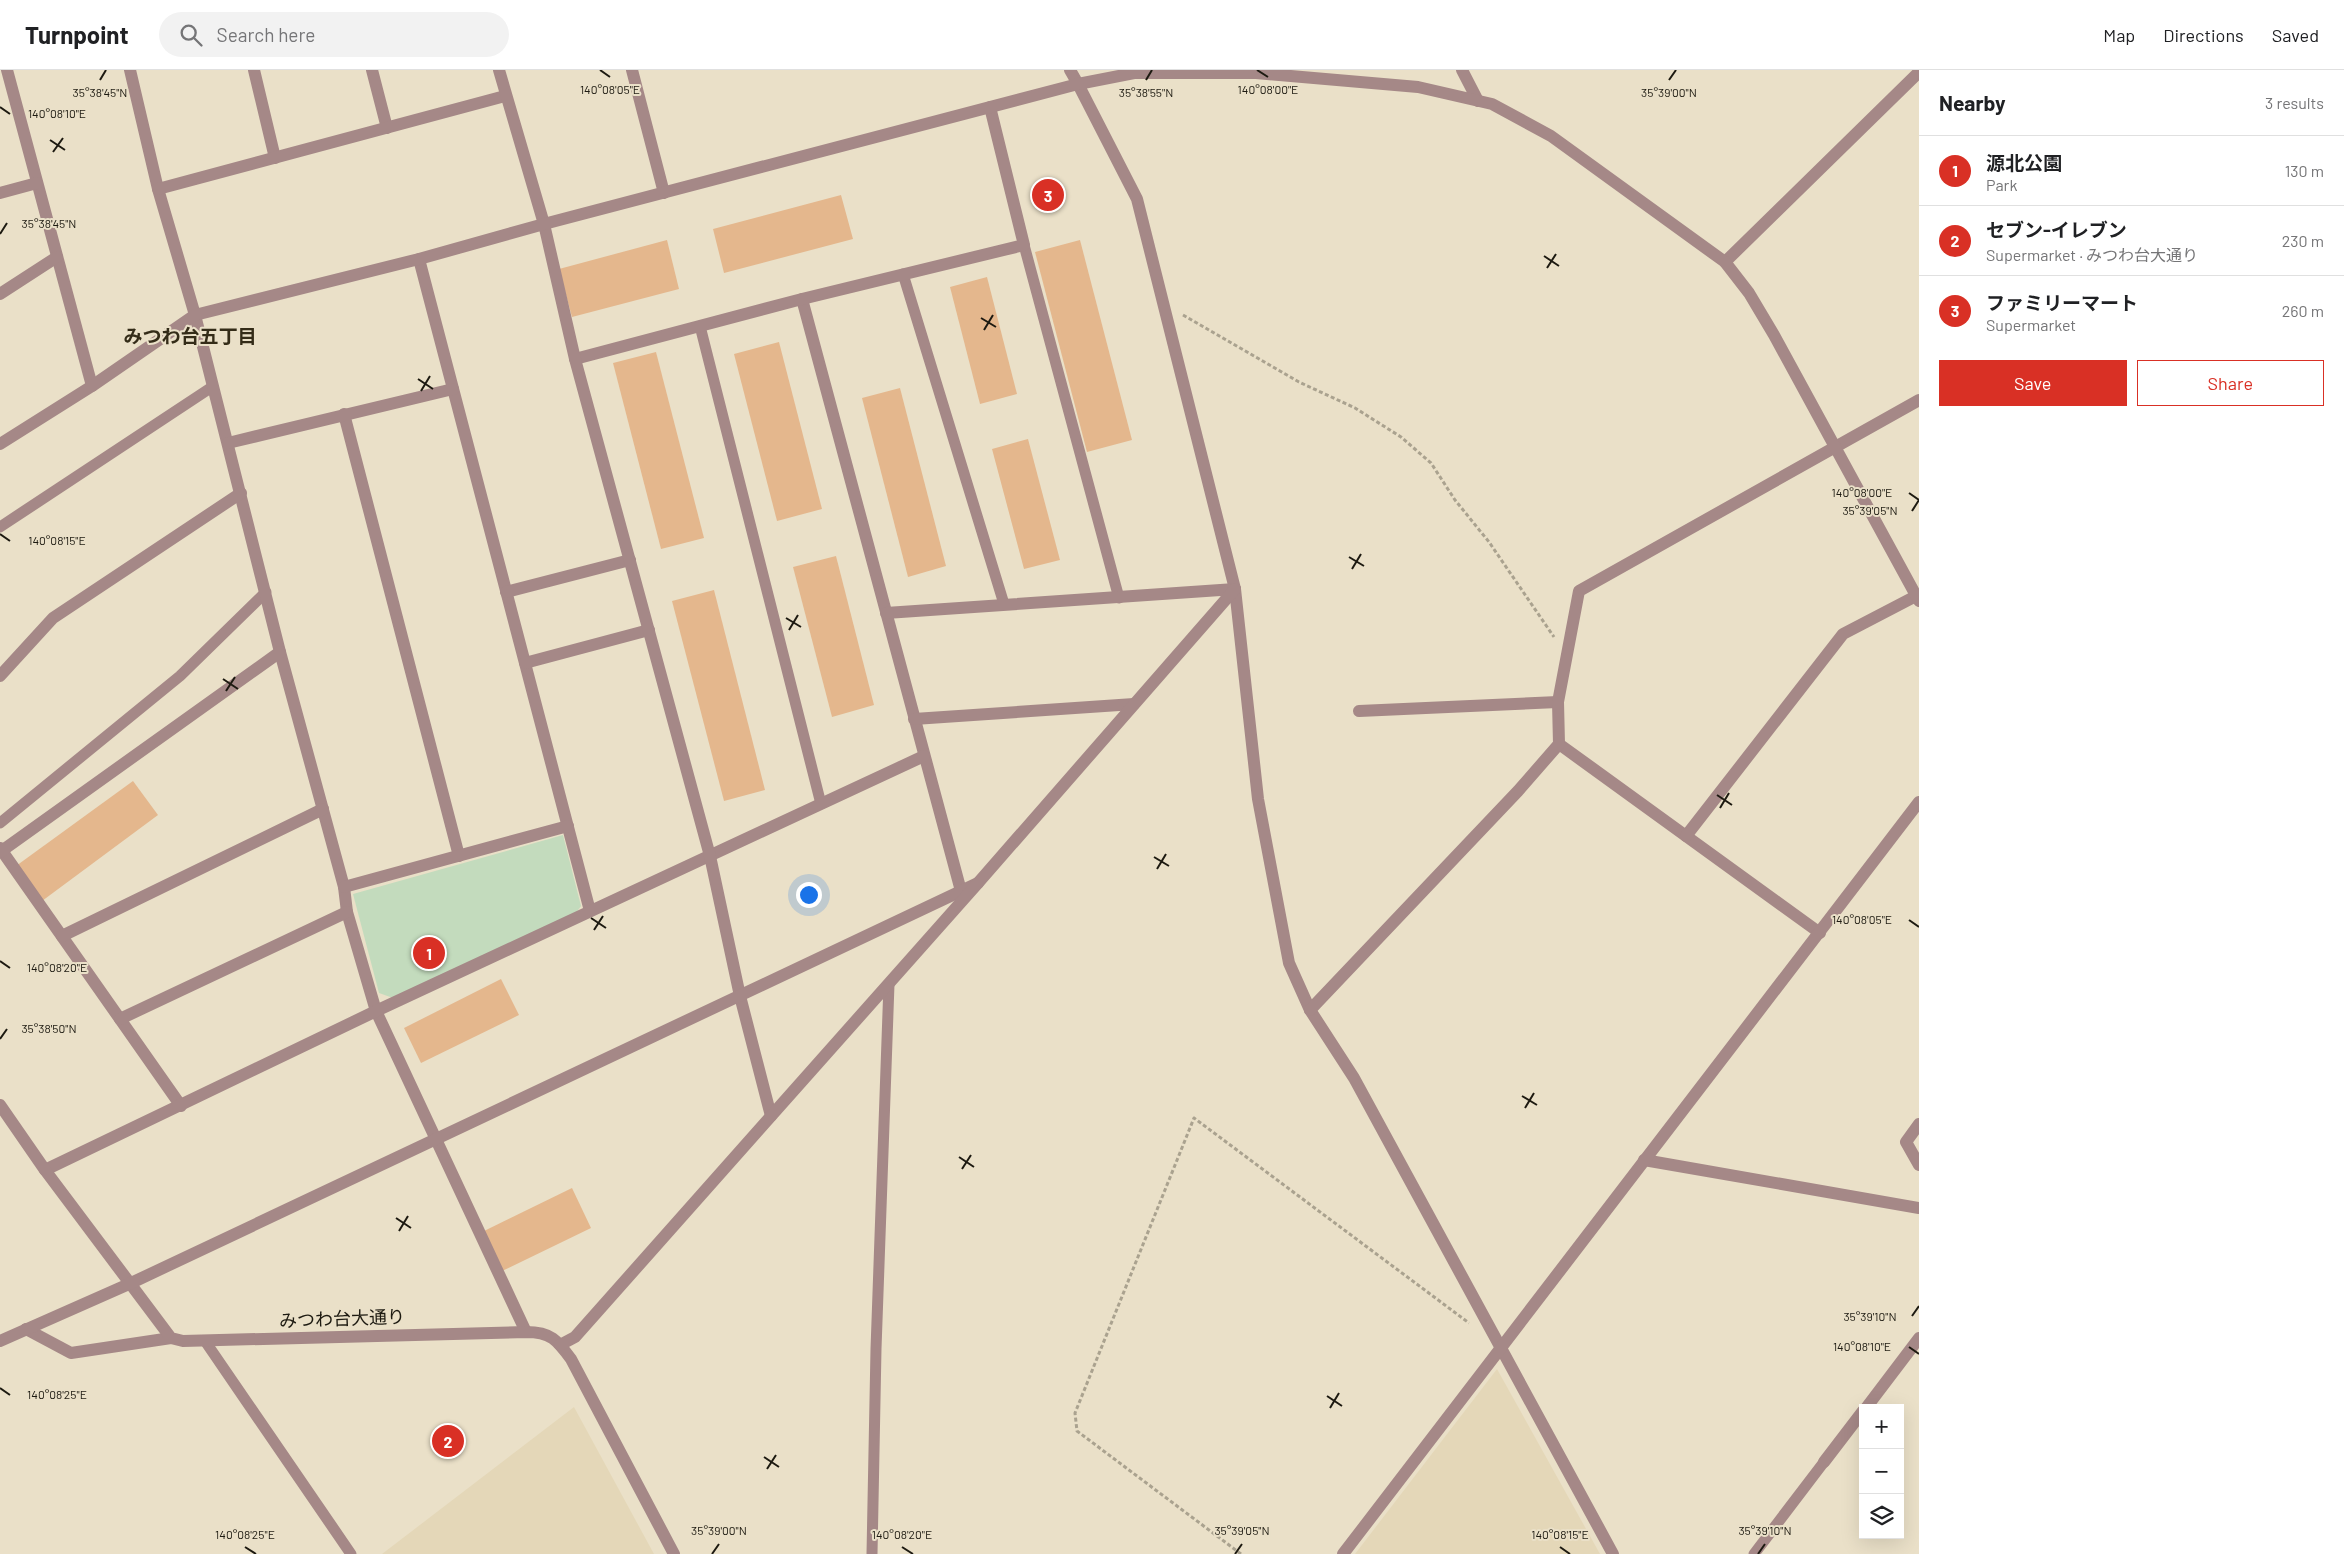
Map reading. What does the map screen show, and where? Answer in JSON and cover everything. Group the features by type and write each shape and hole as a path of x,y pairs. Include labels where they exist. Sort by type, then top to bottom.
{"street":[{"path":"8,70 92,386"},
{"path":"130,70 158,189 195,315 280,652 344,887 347,912 376,1012 526,1332"},
{"path":"254,70 276,158"},
{"path":"372,70 387,128"},
{"path":"499,70 505,96 544,224 575,359 710,856 740,996 771,1116"},
{"path":"632,70 664,193"},
{"path":"1070,70 1137,199 1234,589 1258,799 1290,962 1310,1010 1354,1078 1613,1554"},
{"path":"1462,70 1478,101"},
{"path":"0,444 92,386 195,315 419,259 544,224 1078,84 1134,73 1256,71 1418,87 1492,104 1551,136 1725,262 1750,293 1918,598 1844,634 1686,836"},
{"path":"1725,262 1918,75"},
{"path":"158,189 505,96"},
{"path":"575,359 802,299 1024,245 990,107"},
{"path":"0,194 38,183"},
{"path":"0,294 57,256"},
{"path":"419,259 590,911"},
{"path":"802,299 961,891"},
{"path":"228,443 453,389"},
{"path":"1310,1010 1518,791 1559,744 1558,702 1566,653 1580,591 1919,400"},
{"path":"344,414 459,856"},
{"path":"0,676 53,618 241,493"},
{"path":"506,592 630,560"},
{"path":"886,613 1234,589"},
{"path":"560,1345 575,1337 978,883 1234,589"},
{"path":"525,663 649,630"},
{"path":"181,1106 1,850 280,652"},
{"path":"1359,711 1558,702"},
{"path":"914,718 1134,704"},
{"path":"1559,744 1820,933"},
{"path":"45,1170 590,911 924,756"},
{"path":"1343,1554 1919,802"},
{"path":"62,936 322,809"},
{"path":"344,887 568,826"},
{"path":"0,1341 129,1284 978,883"},
{"path":"120,1019 347,912"},
{"path":"0,1105 45,1170 171,1338"},
{"path":"1919,1124 1906,1142 1919,1165"},
{"path":"1644,1160 1919,1208"},
{"name":"みつわ台大通り","path":"26,1330 71,1353 171,1338 183,1341 205,1341 526,1332 539,1332 551,1336 571,1359 674,1554"},
{"path":"1869,1404 1919,1338"},
{"path":"1824,1462 1859,1416"}],"lane":[{"path":"1024,245 1119,598"},
{"path":"903,274 1004,604"},
{"path":"700,326 821,804"},
{"path":"0,527 212,387"},
{"path":"0,823 180,676 266,592"},
{"path":"872,1554 876,1340 888,984"},
{"path":"205,1341 351,1554"},
{"path":"1754,1554 1824,1462"}],"path":[{"path":"1163,303 1299,382 1355,408 1401,437 1431,463 1455,500 1489,542 1566,653"},
{"path":"1241,1554 1077,1431 1075,1413 1194,1118 1470,1324"}],"shaded area":[{"path":"1497,1369 1600,1554 1355,1554"},
{"path":"574,1407 654,1554 382,1554"}],"green space":[{"path":"563,835 581,906 576,913 393,998 379,993 353,894"}],"building":[{"path":"841,195 853,239 724,273 713,229"},
{"path":"667,240 679,289 572,317 559,269"},
{"path":"1080,240 1132,440 1087,452 1035,252"},
{"path":"987,277 1017,394 980,404 950,287"},
{"path":"779,342 822,509 777,521 734,354"},
{"path":"656,352 704,538 661,549 613,363"},
{"path":"900,388 946,566 908,577 862,398"},
{"path":"1028,439 1060,560 1024,569 992,449"},
{"path":"836,556 874,705 832,717 793,567"},
{"path":"714,590 765,790 724,801 672,601"},
{"path":"133,781 158,815 42,901 16,866"},
{"path":"501,979 519,1015 421,1063 404,1028"},
{"path":"572,1188 591,1228 500,1272 482,1232"}],"place":[{"name":"ファミリーマート","path":"1048,195"},
{"name":"源北公園","path":"429,953"},
{"name":"セブン-イレブン","path":"448,1441"}],"district":[{"name":"みつわ台五丁目","path":"190,336"}]}
